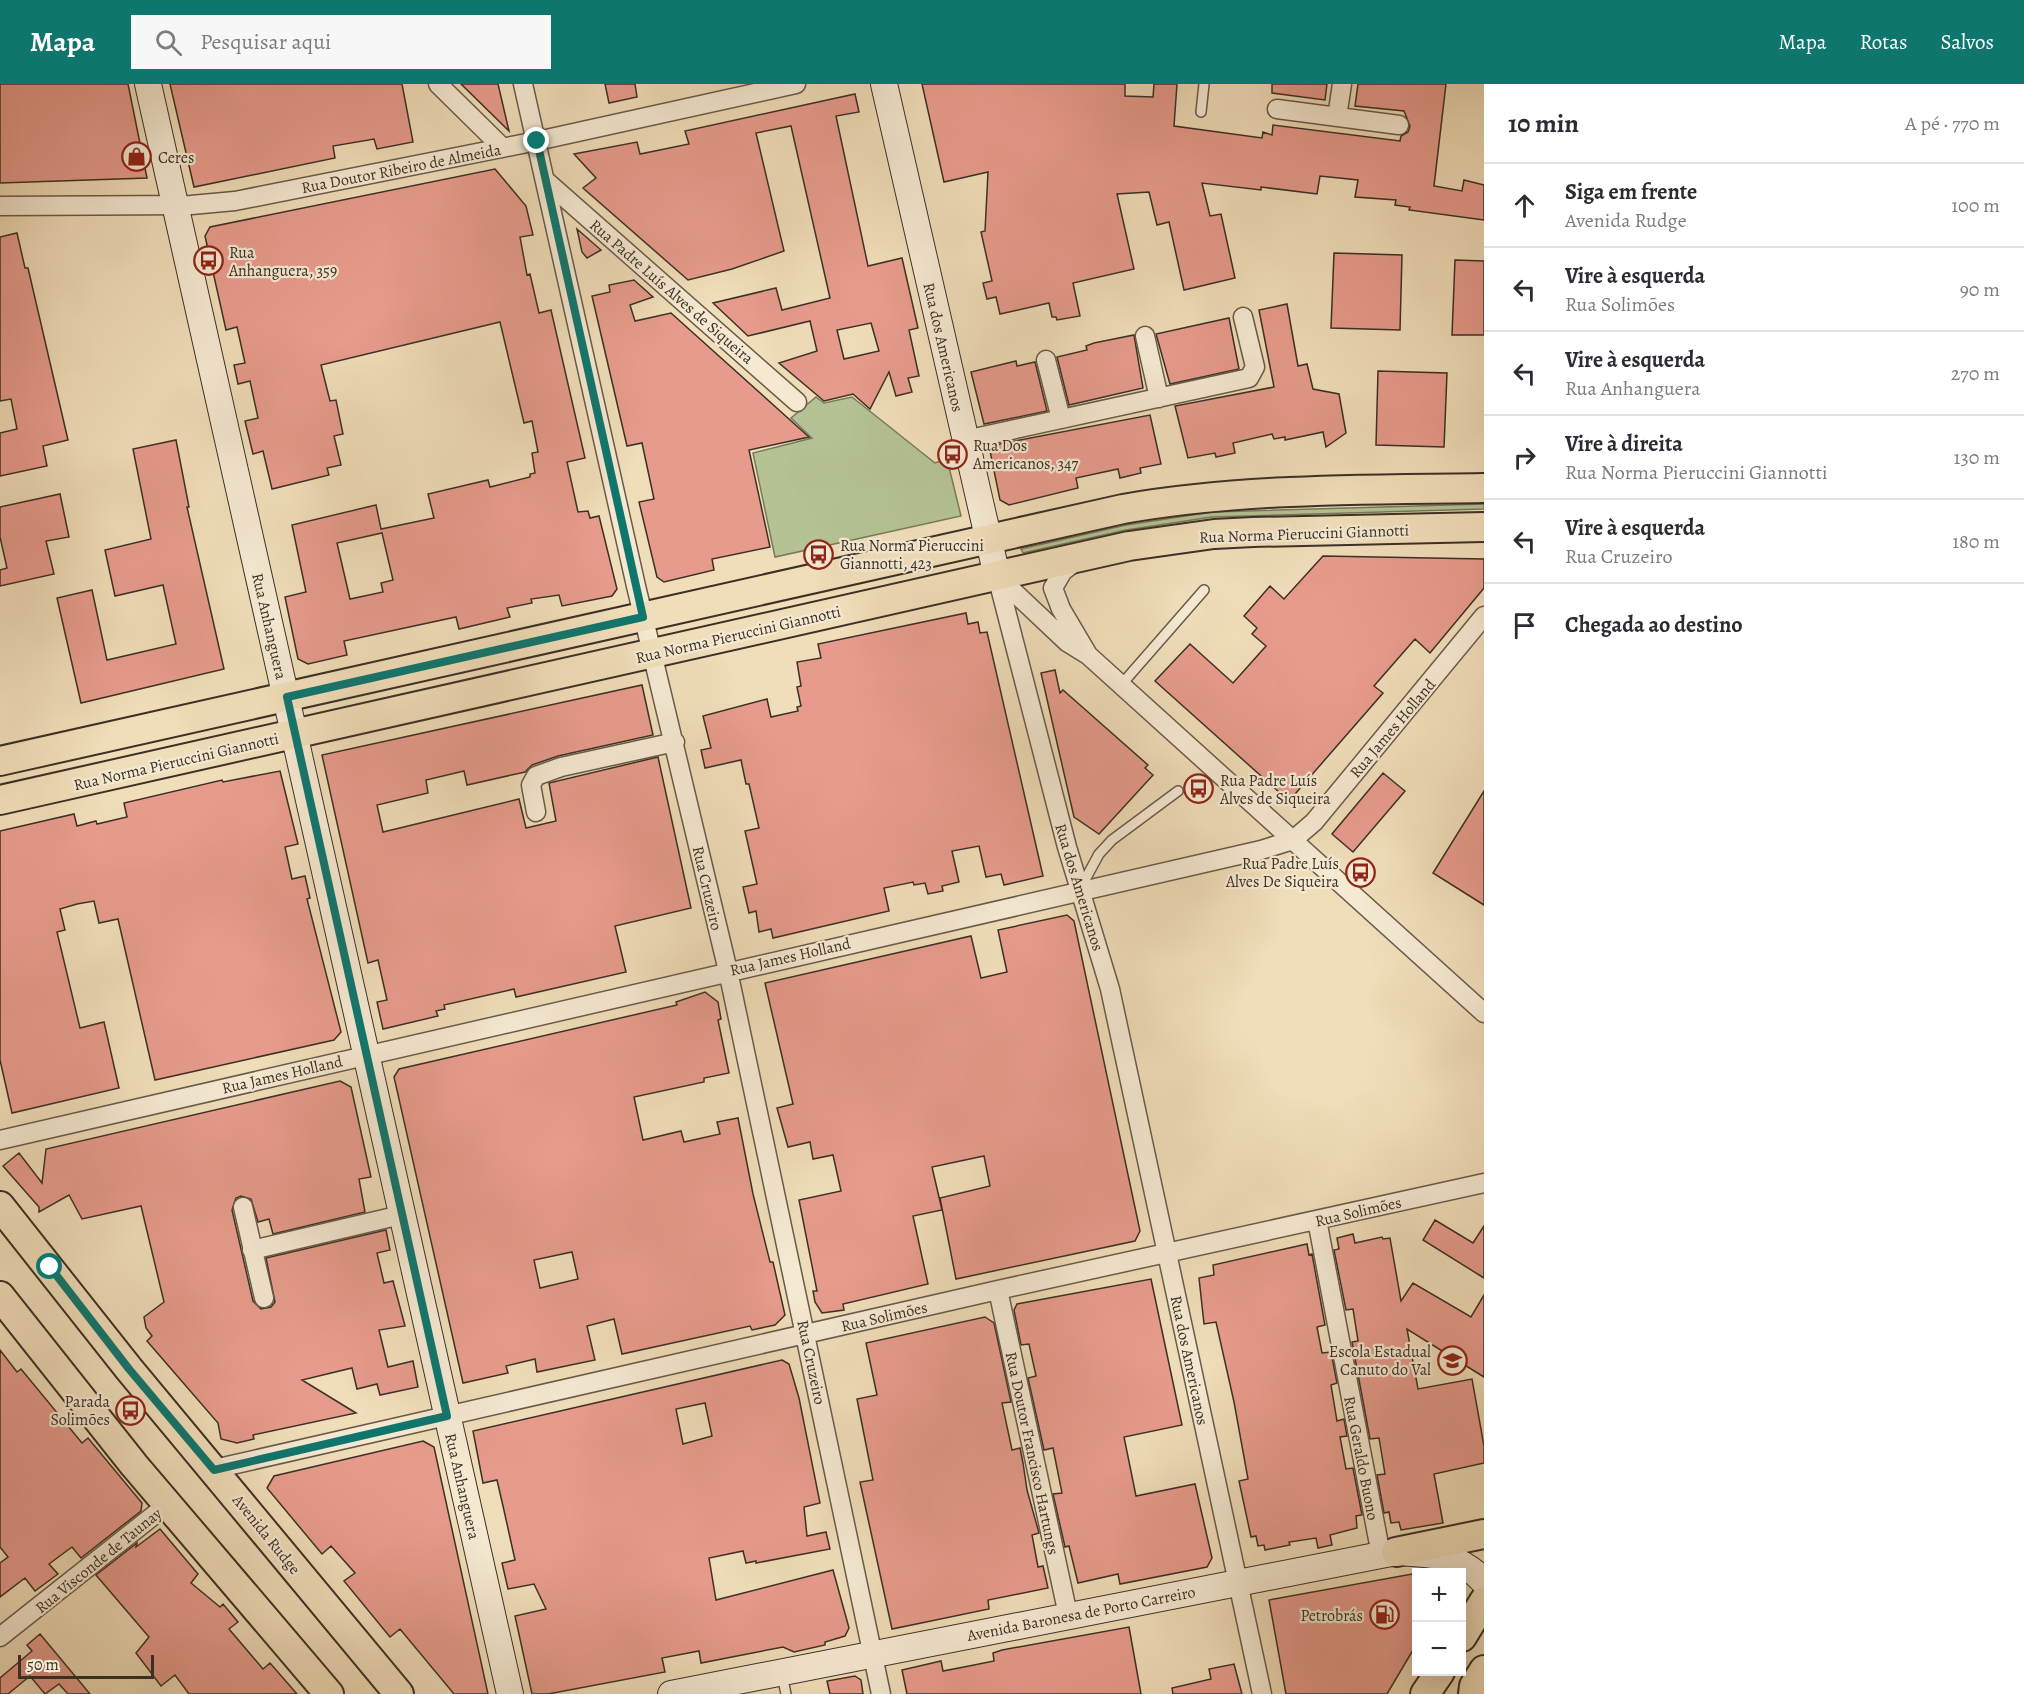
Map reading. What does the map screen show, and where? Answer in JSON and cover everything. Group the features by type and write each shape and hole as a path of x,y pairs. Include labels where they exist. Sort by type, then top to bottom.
{"main road":[{"path":"0,761 1123,509 1195,498 1368,489 1484,488"},
{"name":"Rua Norma Pieruccini Giannotti","path":"0,800 1129,546 1214,534 1484,527"},
{"name":"Avenida Rudge","path":"0,1206 129,1369 399,1694"},
{"path":"0,1296 45,1355 326,1692"},
{"path":"1388,1554 1484,1534"},
{"path":"1466,1629 1484,1601"},
{"path":"1473,1694 1474,1686 1484,1670"},
{"path":"1425,1694 1437,1676"}],"street":[{"name":"Rua Anhanguera","path":"148,84 510,1694"},
{"path":"438,84 503,148"},
{"name":"Rua Cruzeiro","path":"523,84 643,617 675,742 728,971 881,1694"},
{"name":"Rua Doutor Ribeiro de Almeida","path":"0,206 175,205 235,201 537,141 796,84"},
{"name":"Rua dos Americanos","path":"884,84 997,576 1080,891 1110,989 1263,1694"},
{"path":"1337,117 1342,84"},
{"path":"1276,109 1400,124"},
{"name":"Rua Padre Luís Alves de Siqueira","path":"546,181 797,402"},
{"path":"965,440 1251,376 1255,367 1243,317"},
{"path":"1144,336 1159,398"},
{"path":"1046,360 1061,420"},
{"path":"1088,655 1061,609 1053,588 1063,571 1089,555"},
{"path":"997,576 1067,642 1088,655 1484,1013"},
{"name":"Rua James Holland","path":"0,1140 1293,840 1314,822 1484,616"},
{"path":"536,812 531,784 536,776 561,767 675,742"},
{"name":"Rua Solimões","path":"214,1470 998,1290 1484,1183"},
{"path":"243,1207 264,1298"},
{"path":"252,1250 401,1215"},
{"name":"Rua Geraldo Buono","path":"1317,1220 1388,1554"},
{"name":"Rua Doutor Francisco Hartungs","path":"998,1290 1068,1615"},
{"name":"Rua Visconde de Taunay","path":"0,1637 168,1504"},
{"name":"Avenida Baronesa de Porto Carreiro","path":"671,1694 784,1683 873,1655 1388,1554 1438,1554 1452,1558 1465,1565 1484,1582"}],"lane":[{"path":"1201,112 1204,84"},
{"path":"1121,685 1204,590"},
{"path":"1080,891 1099,854 1112,840 1178,791"}],"green space":[{"path":"816,397 824,403 852,397 935,463 947,459 961,516 775,557 753,453 812,438 791,418"},
{"path":"1484,504 1484,509 1212,517 1126,530 1023,553 1021,549 1126,525 1212,512"}],"building":[{"path":"0,84 128,84 147,178 0,183"},
{"path":"170,84 402,84 413,142 377,149 374,139 333,146 335,158 194,187"},
{"path":"461,84 498,84 509,131"},
{"path":"605,84 635,84 637,97 609,103"},
{"path":"922,84 1125,84 1125,96 1153,97 1154,84 1177,84 1174,126 1262,138 1263,132 1272,135 1273,125 1400,141 1401,136 1408,132 1410,126 1404,111 1355,106 1358,84 1446,84 1434,186 1462,191 1464,180 1484,185 1484,220 1409,210 1410,207 1395,205 1396,200 1355,197 1358,180 1320,176 1317,194 1202,183 1210,216 1221,214 1235,278 1184,290 1169,222 1157,225 1149,192 1117,194 1134,269 1073,283 1080,316 1057,320 1056,317 1052,317 1049,303 1000,314 996,297 987,299 983,283 992,281 981,232 985,231 988,172 944,182"},
{"path":"1272,84 1327,84 1325,100 1272,93"},
{"path":"855,94 859,112 836,116 868,266 902,258 918,328 909,330 919,376 908,378 912,392 896,396 889,372 870,409 853,394 824,401 779,363 817,351 810,321 748,336 713,303 776,288 782,310 830,298 791,126 756,133 784,251 732,269 688,280 583,188 596,178 574,154 637,142 640,154 689,144 685,131","holes":["871,323 879,351 844,359 837,330"]},
{"path":"495,169 526,206 533,235 520,237 527,275 530,274 539,313 551,310 585,458 567,462 578,512 588,511 590,518 599,516 617,589 612,596 562,606 559,595 531,599 532,603 507,608 510,617 459,629 456,617 344,641 347,655 308,664 298,659 285,597 306,592 292,525 376,505 381,529 434,518 428,494 488,480 490,487 530,477 530,474 535,473 532,453 538,452 532,421 524,423 500,322 321,365 330,401 336,400 343,434 334,436 341,465 327,468 329,475 272,489 263,451 253,454 245,421 258,418 250,381 238,384 234,365 245,363 237,327 226,330 205,236 210,227","holes":["382,533 393,580 381,583 383,592 350,599 337,543"]},
{"path":"577,229 601,250 587,258 582,252"},
{"path":"17,233 25,268 28,268 68,440 43,446 47,466 0,476 0,433 17,429 11,399 0,401 0,237"},
{"path":"1334,253 1402,255 1400,330 1331,328"},
{"path":"1455,260 1484,261 1484,335 1452,335"},
{"path":"634,280 653,297 630,305 635,321 671,313 809,437 749,450 770,547 712,559 714,570 664,582 657,577 639,502 654,499 642,443 627,446 592,296 610,292 609,285"},
{"path":"1287,304 1298,366 1307,364 1313,389 1339,394 1346,433 1326,447 1323,432 1285,440 1285,437 1274,439 1272,434 1233,443 1235,453 1216,457 1215,453 1188,458 1175,406 1274,387 1259,310"},
{"path":"1229,318 1239,369 1170,384 1156,334"},
{"path":"1134,335 1143,388 1069,405 1057,357 1087,350 1086,346 1094,343"},
{"path":"1016,361 1017,366 1035,362 1047,411 984,424 971,372"},
{"path":"1378,371 1447,373 1444,447 1376,445"},
{"path":"1150,415 1161,464 1140,468 1141,473 1120,478 1118,469 1076,478 1078,488 1009,505 1000,500 989,446"},
{"path":"176,440 189,507 187,507 224,669 81,703 57,598 92,590 107,660 176,644 163,585 115,596 105,550 151,539 133,449"},
{"path":"60,494 69,537 46,541 54,574 0,586 0,570 7,568 0,537 0,507"},
{"path":"1323,556 1484,559 1484,588 1430,653 1415,639 1374,686 1383,693 1289,801 1155,681 1190,644 1233,683 1266,646 1252,634 1257,628 1244,616 1270,586 1284,599"},
{"path":"966,613 968,624 978,622 980,633 987,632 1043,876 1004,885 1001,874 986,877 979,846 952,851 959,882 942,886 943,891 928,894 925,883 914,885 913,882 884,888 889,911 773,938 771,929 759,932 756,911 749,913 743,887 757,884 745,831 759,828 749,784 746,784 741,760 705,768 701,750 711,748 703,716 767,699 771,717 798,711 797,707 801,706 797,687 801,686 797,662 821,658 818,644"},
{"path":"1055,670 1060,693 1063,690 1148,765 1145,768 1153,775 1099,834 1074,817 1041,673"},
{"path":"642,685 653,735 558,756 532,765 525,772 467,785 464,771 426,780 428,793 377,805 383,832 519,799 526,828 556,821 549,783 658,757 691,908 615,926 626,972 516,997 514,989 444,1005 445,1009 436,1011 438,1016 383,1029 377,1002 387,1000 378,960 368,963 322,755"},
{"path":"280,771 298,844 285,847 292,879 305,876 310,898 307,899 341,1032 334,1040 155,1080 118,919 99,923 94,901 77,904 60,909 65,930 57,932 80,1028 104,1022 119,1088 12,1113 0,1060 0,831 74,814 77,826 96,821 97,824 127,817 124,803 222,780 223,782"},
{"path":"1383,773 1405,791 1353,852 1332,834"},
{"path":"1484,791 1484,905 1433,873"},
{"path":"1067,915 1074,921 1140,1231 1135,1241 956,1279 940,1198 990,1186 984,1156 932,1167 942,1210 913,1216 928,1284 843,1304 844,1310 822,1313 815,1302 813,1291 817,1291 799,1200 841,1191 833,1155 813,1159 810,1142 788,1147 777,1108 793,1104 765,983 971,936 981,978 1007,972 998,930"},
{"path":"705,992 718,1002 721,1019 718,1020 729,1073 704,1078 704,1082 634,1097 643,1140 681,1131 684,1142 720,1134 717,1122 738,1118 753,1194 770,1262 773,1262 785,1315 775,1325 752,1330 750,1326 622,1354 614,1319 587,1326 595,1360 537,1372 535,1359 506,1366 508,1373 463,1383 394,1077 399,1069 677,1005 676,1002","holes":["572,1252 578,1279 540,1288 534,1260"]},
{"path":"340,1081 351,1087 371,1177 359,1179 365,1212 273,1234 269,1219 258,1222 251,1199 241,1196 236,1198 232,1210 253,1301 261,1309 271,1307 275,1302 266,1258 386,1230 390,1250 377,1253 384,1283 393,1281 405,1326 379,1330 388,1367 413,1361 418,1387 380,1395 377,1384 357,1389 352,1368 302,1380 356,1413 253,1435 254,1439 237,1443 221,1439 218,1423 147,1341 152,1336 146,1328 144,1317 164,1302 141,1206 82,1219 69,1195 39,1212 39,1207 3,1166 19,1153 42,1183 46,1149"},
{"path":"1435,1220 1473,1243 1484,1226 1484,1278 1423,1240"},
{"path":"1353,1234 1355,1243 1382,1237 1383,1239 1390,1238 1401,1301 1413,1283 1471,1317 1484,1295 1484,1377 1407,1329 1418,1389 1472,1379 1484,1446 1484,1463 1434,1474 1443,1523 1401,1530 1399,1522 1391,1523 1389,1512 1384,1513 1377,1475 1385,1474 1379,1438 1370,1439 1352,1342 1358,1341 1353,1309 1346,1310 1334,1250 1339,1249 1337,1238"},
{"path":"1307,1244 1309,1255 1312,1254 1325,1325 1317,1327 1322,1353 1331,1352 1337,1383 1331,1385 1337,1421 1344,1419 1347,1436 1340,1437 1346,1469 1353,1468 1362,1515 1356,1516 1357,1528 1330,1535 1332,1545 1318,1548 1316,1538 1289,1542 1290,1545 1265,1550 1264,1545 1258,1546 1256,1536 1251,1537 1239,1481 1248,1479 1234,1402 1216,1322 1204,1324 1199,1278 1214,1275 1213,1265"},
{"path":"1151,1279 1182,1425 1124,1437 1136,1496 1195,1484 1212,1558 1207,1567 1120,1584 1118,1574 1078,1583 1069,1546 1065,1547 1053,1494 1062,1493 1053,1448 1044,1450 1028,1378 1036,1376 1029,1344 1021,1345 1014,1310 1017,1304"},
{"path":"985,1317 994,1323 1011,1402 1002,1403 1012,1450 1020,1448 1027,1490 1039,1533 1032,1535 1038,1567 1043,1566 1048,1588 988,1600 989,1609 892,1629 860,1482 873,1480 857,1399 877,1395 866,1343"},
{"path":"0,1350 17,1372 21,1369 82,1443 88,1438 142,1503 141,1511 81,1558 72,1547 49,1564 58,1574 35,1591 25,1578 0,1597 0,1563 8,1557 0,1547"},
{"path":"782,1360 789,1364 799,1398 820,1503 804,1507 807,1536 826,1532 830,1549 756,1563 756,1561 746,1563 743,1551 709,1558 716,1600 833,1570 849,1628 845,1636 825,1642 825,1645 794,1652 783,1647 701,1663 699,1651 662,1658 665,1672 548,1694 532,1694 515,1616 546,1609 534,1584 508,1589 502,1563 515,1560 497,1480 483,1483 473,1431","holes":["705,1403 712,1436 683,1444 676,1409"]},
{"path":"423,1441 434,1447 488,1694 454,1694 400,1629 390,1637 344,1581 355,1573 331,1546 322,1554 267,1488 274,1476"},
{"path":"160,1529 198,1574 191,1583 220,1607 223,1604 238,1622 229,1629 263,1669 270,1663 297,1694 189,1694 175,1675 161,1686 136,1653 149,1637 96,1575 137,1543 136,1547"},
{"path":"1412,1574 1412,1652 1387,1694 1286,1694 1269,1600"},
{"path":"1129,1627 1141,1694 907,1694 902,1670 941,1661 943,1671 994,1661 993,1653 1002,1650"},
{"path":"40,1634 90,1694 68,1694 59,1684 45,1694 30,1676 8,1694 0,1694 0,1678 32,1651 27,1645"},
{"path":"1234,1664 1242,1694 1173,1694 1172,1688 1211,1679 1209,1669"},
{"path":"855,1676 861,1680 863,1694 830,1694 827,1681"}],"place":[{"name":"Ceres","path":"137,157"},
{"name":"Rua Anhanguera, 359","path":"208,261"},
{"name":"Rua Dos Americanos, 347","path":"952,454"},
{"name":"Rua Norma Pieruccini Giannotti, 423","path":"819,554"},
{"name":"Rua Padre Luís Alves de Siqueira","path":"1199,789"},
{"name":"Rua Padre Luís Alves De Siqueira","path":"1360,872"},
{"name":"Escola Estadual Canuto do Val","path":"1452,1360"},
{"name":"Parada Solimões","path":"131,1410"},
{"name":"Petrobrás","path":"1384,1615"}],"route":[{"path":"50,1267 129,1369 214,1470 447,1416 287,697 643,617 537,141"}]}
